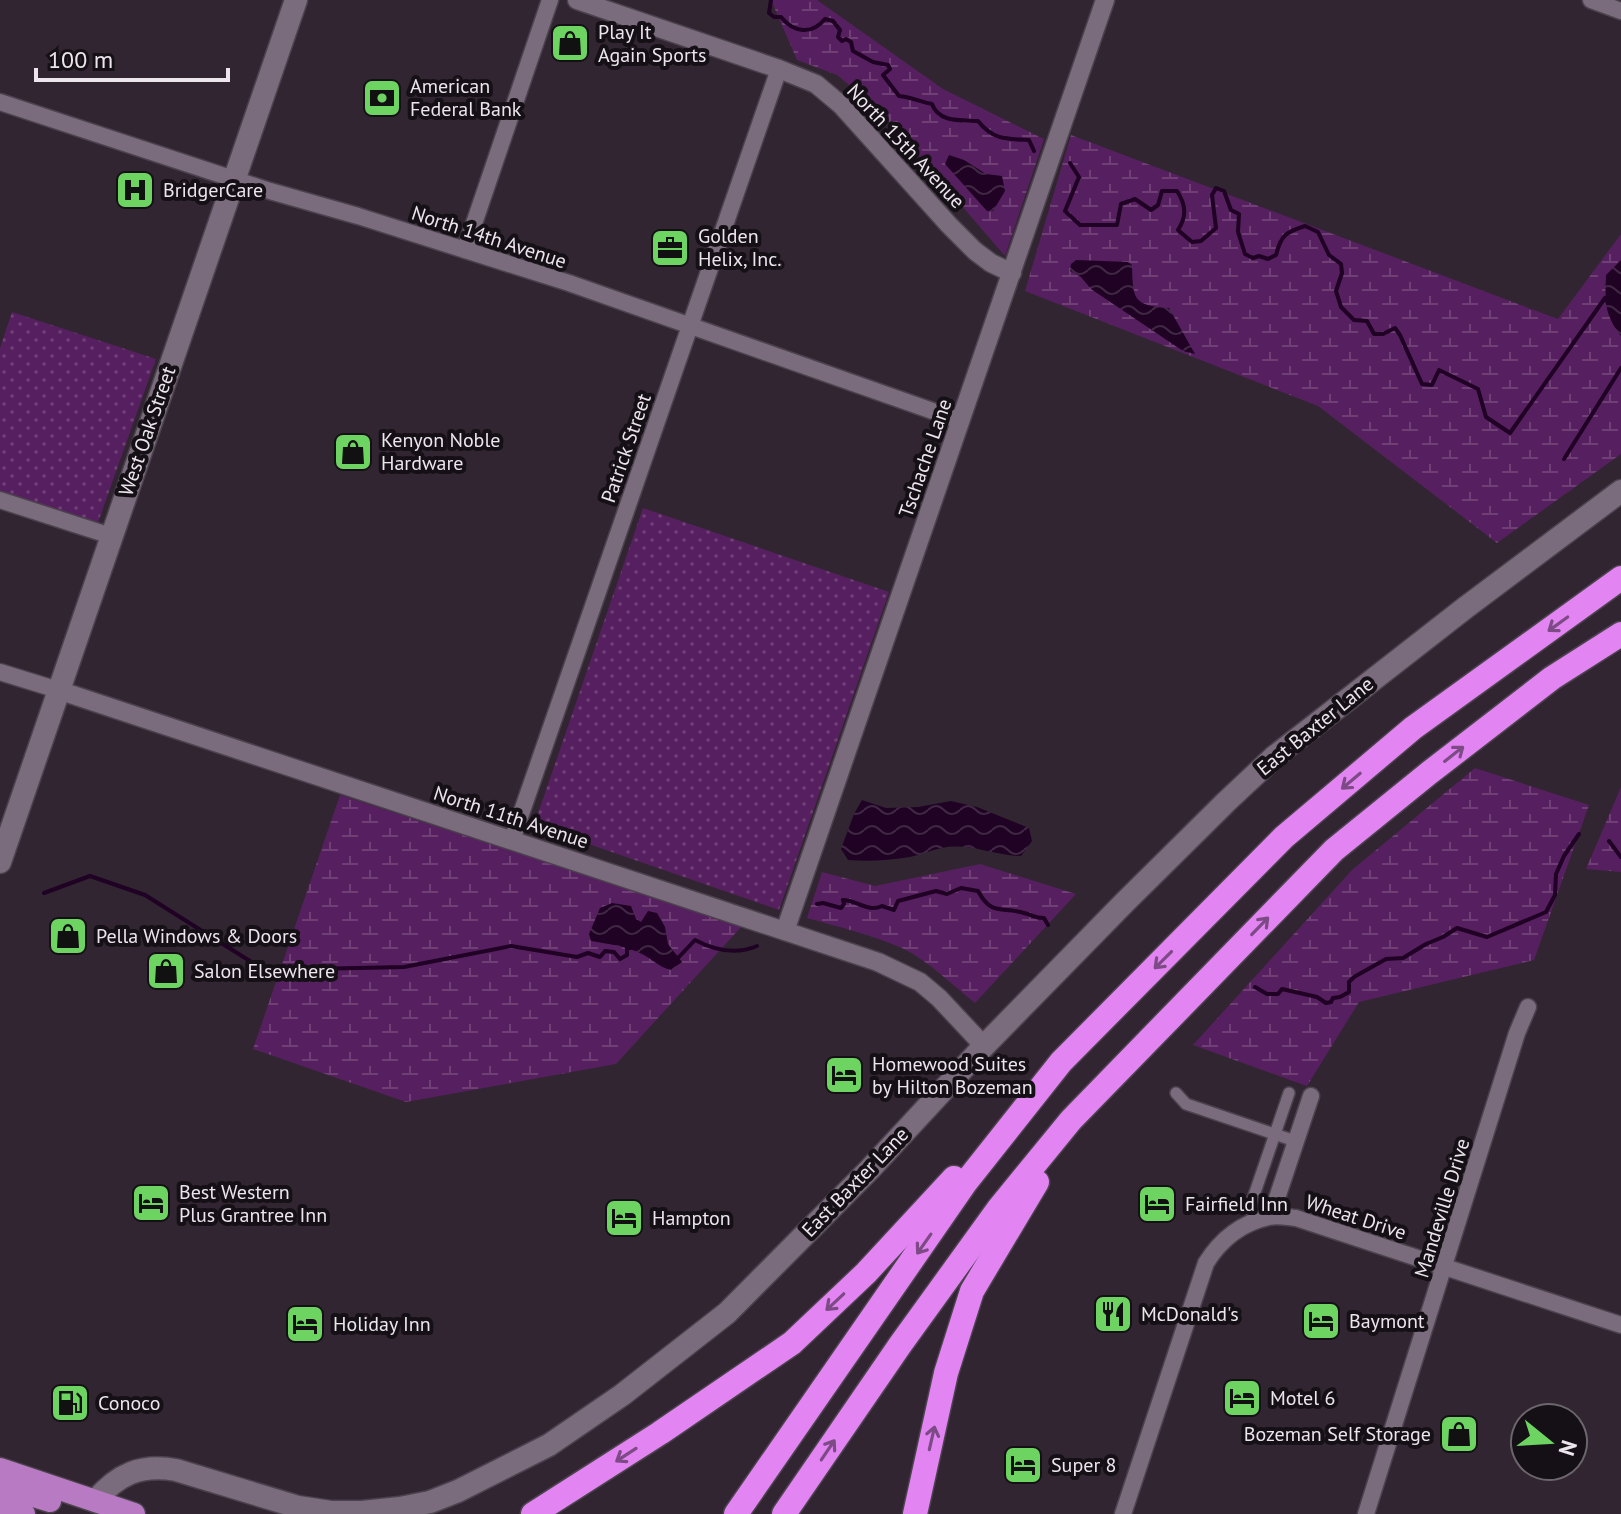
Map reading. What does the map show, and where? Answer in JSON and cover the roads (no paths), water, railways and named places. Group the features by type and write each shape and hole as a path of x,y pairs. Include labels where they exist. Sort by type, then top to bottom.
{"highway":[{"path":"533,1514 792,1343 866,1273 1061,1062 1284,837 1413,728 1621,578"},
{"path":"784,1514 999,1208 1071,1120 1334,850 1552,678 1621,634"},
{"path":"915,1514 946,1373 972,1291 1032,1188 1153,1036"},
{"path":"736,1514 966,1182 1061,1062"}],"main road":[{"name":"West Oak Street","path":"0,862 296,0"},
{"name":"East Baxter Lane","path":"95,1501 108,1485 130,1472 161,1467 298,1507 331,1512 400,1508 430,1502 477,1483 549,1445 622,1395 727,1313 870,1169 984,1046 1124,903 1274,757 1621,491"},
{"path":"0,1469 134,1514"},
{"path":"0,1491 27,1494 71,1508 95,1501"},
{"path":"0,1506 24,1514"}],"street":[{"path":"465,250 550,0"},
{"name":"North 15th Avenue","path":"577,0 816,84 833,98 975,251 1012,273"},
{"name":"Tschache Lane","path":"785,931 1105,0"},
{"path":"1591,0 1621,11"},
{"name":"Patrick Street","path":"512,840 779,69"},
{"name":"North 14th Avenue","path":"0,102 234,179 569,283 961,421"},
{"path":"0,500 111,536"},
{"name":"North 11th Avenue","path":"0,672 878,962 920,982 984,1046"},
{"name":"Mandeville Drive","path":"1366,1514 1517,1033 1528,1007"},
{"path":"1176,1093 1186,1104 1295,1141"},
{"path":"1249,1210 1289,1093"},
{"path":"1123,1514 1206,1263 1217,1246 1236,1229 1271,1216 1311,1096"},
{"name":"Wheat Drive","path":"1271,1216 1296,1218 1621,1325"}],"water":[{"path":"949,155 964,160 986,174 1002,176 1005,191 993,211 987,211 945,164"},
{"path":"1076,260 1128,262 1132,265 1137,298 1148,305 1169,308 1195,354 1183,351 1091,289 1080,276 1070,271 1071,264"},
{"path":"1621,260 1621,336 1607,307 1606,275"},
{"path":"862,800 886,808 918,807 951,801 977,807 1029,828 1032,841 1021,856 957,847 902,858 848,860 841,849"},
{"path":"612,903 631,906 636,919 641,922 648,911 657,913 665,927 668,944 682,962 671,970 636,951 591,941 589,934 600,908"}],"waterway":[{"path":"771,0 769,13 781,17 797,29 809,30 825,19 833,21 840,30 838,37 851,42 853,51 873,62 888,65 890,69 883,75 899,96 932,104 945,117 978,121 989,132 1000,137 1029,140 1034,151"},
{"path":"1070,163 1079,177 1065,211 1080,225 1117,225 1121,204 1135,199 1151,210 1158,205 1162,191 1177,191 1184,210 1178,230 1192,242 1201,241 1216,228 1212,195 1216,188 1224,191 1231,210 1239,214 1238,232 1245,254 1253,258 1268,259 1276,255 1282,239 1293,230 1305,226 1318,232 1329,255 1341,264 1342,273 1336,291 1341,307 1354,320 1367,321 1374,334 1383,334 1395,328 1422,384 1432,385 1439,370 1478,389 1486,417 1510,433 1605,298 1608,303"},
{"path":"1564,459 1621,368"},
{"path":"1255,987 1267,994 1278,994 1282,989 1331,1002 1333,998 1349,992 1349,982 1354,977 1386,959 1403,958 1457,928 1487,937 1546,912 1555,895 1556,874 1579,834"},
{"path":"1609,841 1621,857"},
{"path":"44,893 90,876 145,895 264,970 404,967 511,946 577,957 588,953 600,957 605,951 614,952 620,959 627,955 627,947 630,948"},
{"path":"817,904 841,908 843,900 894,910 898,901 936,891 947,894 961,888 978,891 993,908 1044,918 1048,925"},
{"path":"674,957 678,958 695,940 725,950 757,946"}],"place":[{"name":"Play It Again Sports","path":"570,43"},
{"name":"American Federal Bank","path":"382,98"},
{"name":"BridgerCare","path":"135,190"},
{"name":"Golden Helix, Inc.","path":"670,248"},
{"name":"Kenyon Noble Hardware","path":"353,452"},
{"name":"Pella Windows & Doors","path":"68,936"},
{"name":"Salon Elsewhere","path":"166,971"},
{"name":"Homewood Suites by Hilton Bozeman","path":"844,1075"},
{"name":"Best Western Plus Grantree Inn","path":"151,1203"},
{"name":"Fairfield Inn","path":"1157,1204"},
{"name":"Hampton","path":"624,1218"},
{"name":"McDonald's","path":"1113,1314"},
{"name":"Baymont","path":"1321,1321"},
{"name":"Holiday Inn","path":"305,1324"},
{"name":"Motel 6","path":"1242,1398"},
{"name":"Conoco","path":"70,1403"},
{"name":"Bozeman Self Storage","path":"1459,1434"},
{"name":"Super 8","path":"1023,1465"}]}
